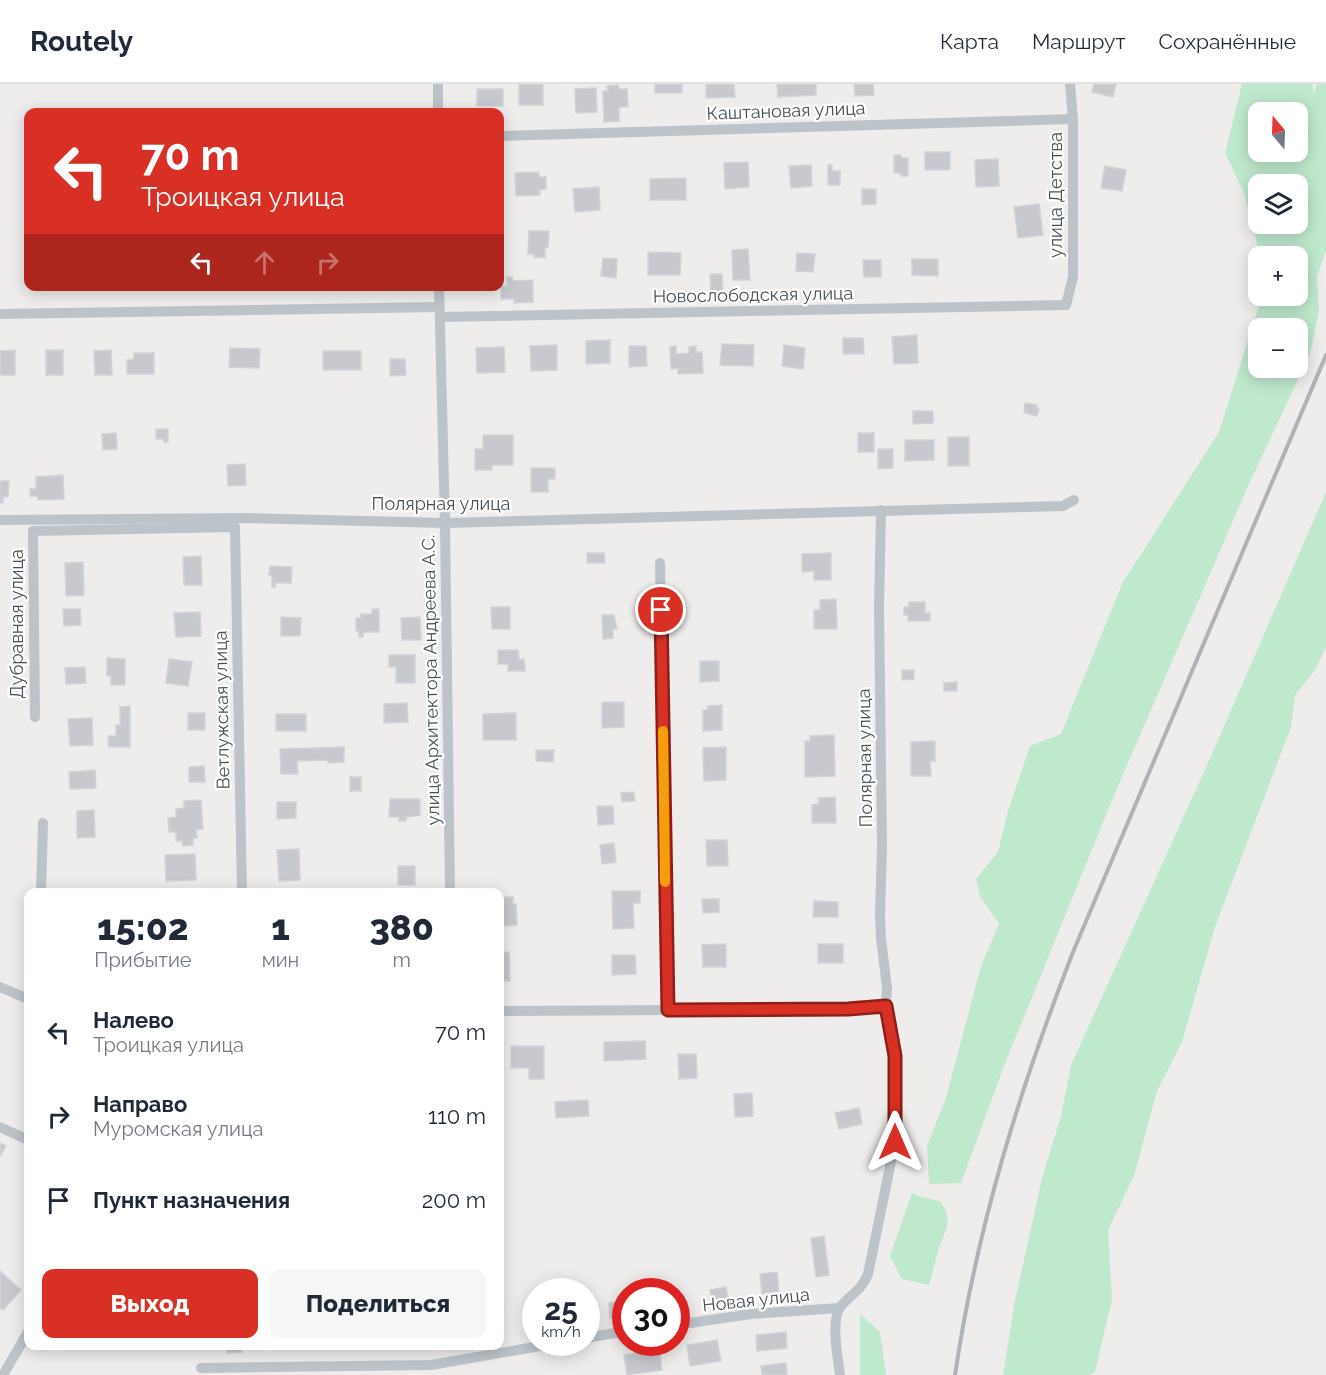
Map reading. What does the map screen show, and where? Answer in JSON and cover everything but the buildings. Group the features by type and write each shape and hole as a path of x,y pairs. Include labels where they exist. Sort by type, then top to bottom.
{"street":[{"path":"438,84 438,108"},
{"name":"улица Детства","path":"1066,305 1073,277 1071,84"},
{"name":"Каштановая улица","path":"504,136 1073,119"},
{"name":"улица Архитектора Андреева А.С.","path":"439,291 446,523 450,888"},
{"name":"Новослободская улица","path":"0,314 1066,305"},
{"name":"Полярная улица","path":"0,520 246,518 446,523 1063,506 1074,500"},
{"name":"Полярная улица","path":"881,510 879,607 882,847 880,915 887,988 886,1006"},
{"name":"Дубравная улица","path":"35,717 33,531 235,527"},
{"name":"Ветлужская улица","path":"235,527 242,888"},
{"path":"660,563 668,1010"},
{"path":"41,888 43,823"},
{"path":"0,987 24,997"},
{"path":"504,1011 848,1009 886,1006 895,1056 895,1142 868,1274 863,1286 839,1308 835,1327 840,1375"},
{"path":"0,1128 24,1138"},
{"name":"Новая улица","path":"690,1323 751,1314 839,1308"},
{"path":"3,1375 24,1339"},
{"path":"201,1368 431,1365 522,1349"}],"green space":[{"path":"1242,84 1312,84 1314,94 1317,84 1326,84 1326,251 1317,276 1319,311 1308,358 1308,318 1255,318 1259,306 1308,306 1308,246 1257,246 1254,234 1308,234 1308,174 1248,174 1248,209 1244,193 1225,153"},
{"path":"1248,340 1248,378 1299,378 1249,484 1115,793 1004,1066 961,1183 929,1184 927,1146 946,1098 981,966 999,924 980,896 976,879 998,852 1008,811 1030,746 1061,734 1122,584 1219,432"},
{"path":"1326,492 1326,647 1315,670 1295,695 1291,727 1215,927 1182,1042 1157,1091 1134,1176 1108,1230 1112,1299 1095,1372 1090,1375 1003,1375 1015,1301 1042,1178 1061,1116 1071,1065 1208,763"},
{"path":"912,1193 940,1201 947,1214 947,1226 929,1285 902,1279 890,1256"},
{"path":"860,1314 880,1332 886,1375 860,1375"}],"railway":[{"path":"955,1375 964,1320 988,1213 1018,1108 1053,1004 1326,355"}],"slow traffic":[{"path":"663,731 665,882"}],"route":[{"path":"661,610 668,1010 848,1009 886,1006 895,1056 895,1142"}]}
